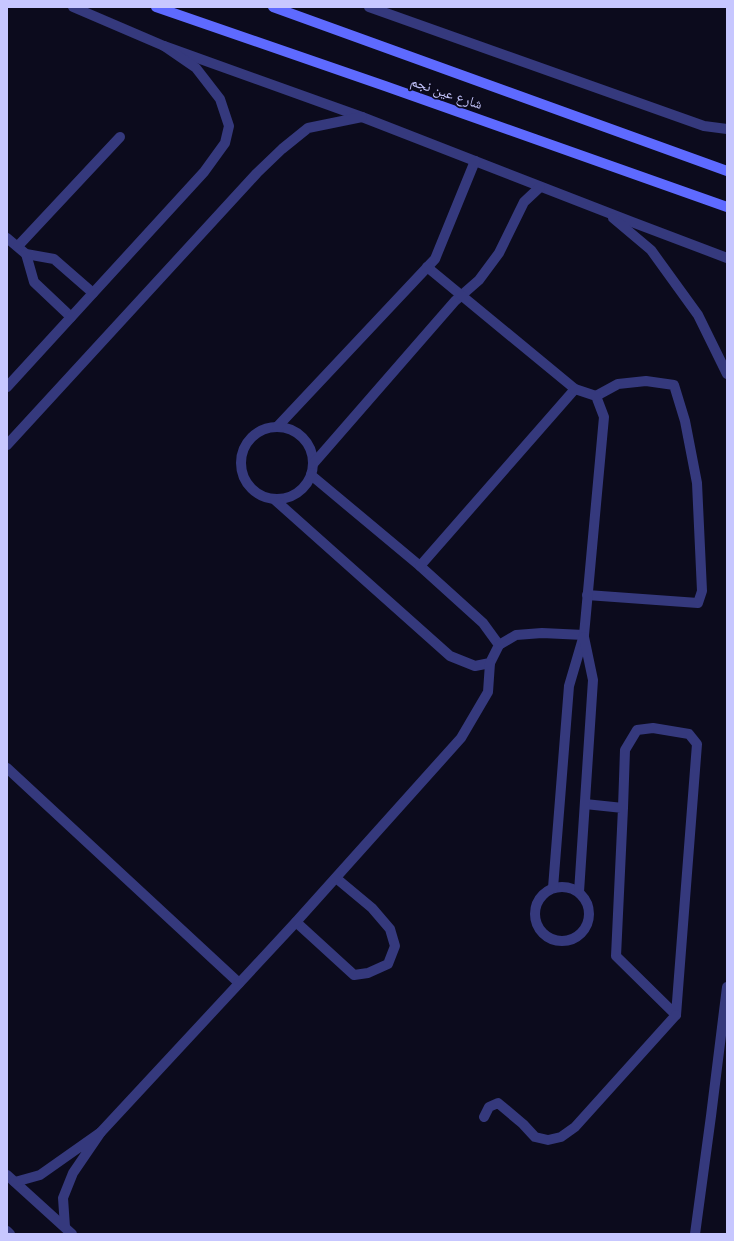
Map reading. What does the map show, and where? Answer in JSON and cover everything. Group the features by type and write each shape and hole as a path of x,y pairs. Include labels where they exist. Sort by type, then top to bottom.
{"main road":[{"name":"شارع عين نجم","path":"156,7 727,207"},
{"name":"شارع عين نجم","path":"273,7 727,171"}],"street":[{"path":"72,7 164,46 362,117 475,162 727,258"},
{"path":"370,7 704,126 727,129"},
{"path":"7,387 204,172 225,143 229,126 220,99 196,68 164,46"},
{"path":"7,445 252,179 282,149 308,128 362,117"},
{"path":"18,246 120,137"},
{"path":"277,427 434,259 475,162"},
{"path":"314,464 456,301 479,280 499,253 524,202 540,186"},
{"path":"607,212 651,250 698,316 727,374"},
{"path":"7,238 26,254 34,282 72,317"},
{"path":"26,254 54,259 93,293"},
{"path":"427,267 575,389 596,396 618,384 646,381 674,385 685,421 697,483 702,591 698,603 587,596"},
{"path":"420,566 575,389"},
{"path":"553,888 569,686 584,635 604,417 596,396"},
{"path":"277,427 288,429 299,434 307,442 312,452 314,464 312,475 306,486 297,494 287,498 275,500 264,498 253,491 245,481 241,470 241,457 246,445 253,436 264,429 277,427"},
{"path":"312,475 420,566 483,623 499,645"},
{"path":"275,500 450,656 475,666 490,663"},
{"path":"69,1231 63,1198 73,1173 101,1132 296,922 461,738 488,692 490,663 499,645 516,635 542,633 584,635"},
{"path":"579,892 593,680 584,635"},
{"path":"484,1117 490,1107 498,1103 523,1124 535,1137 548,1140 561,1137 575,1127 676,1014 697,744 689,734 654,728 637,730 625,750 616,956 676,1014"},
{"path":"7,768 239,983"},
{"path":"584,804 623,808"},
{"path":"296,922 354,975 368,973 388,964 395,946 390,929 372,908 336,878"},
{"path":"562,886 579,892 585,898 589,907 590,916 588,925 582,932 575,938 567,941 558,941 550,938 542,932 537,925 535,916 539,900 545,893 553,888 562,886"},
{"path":"695,1234 727,987"},
{"path":"11,1179 40,1174 101,1132"},
{"path":"11,1179 69,1231"},
{"path":"7,1231 10,1234"}]}
